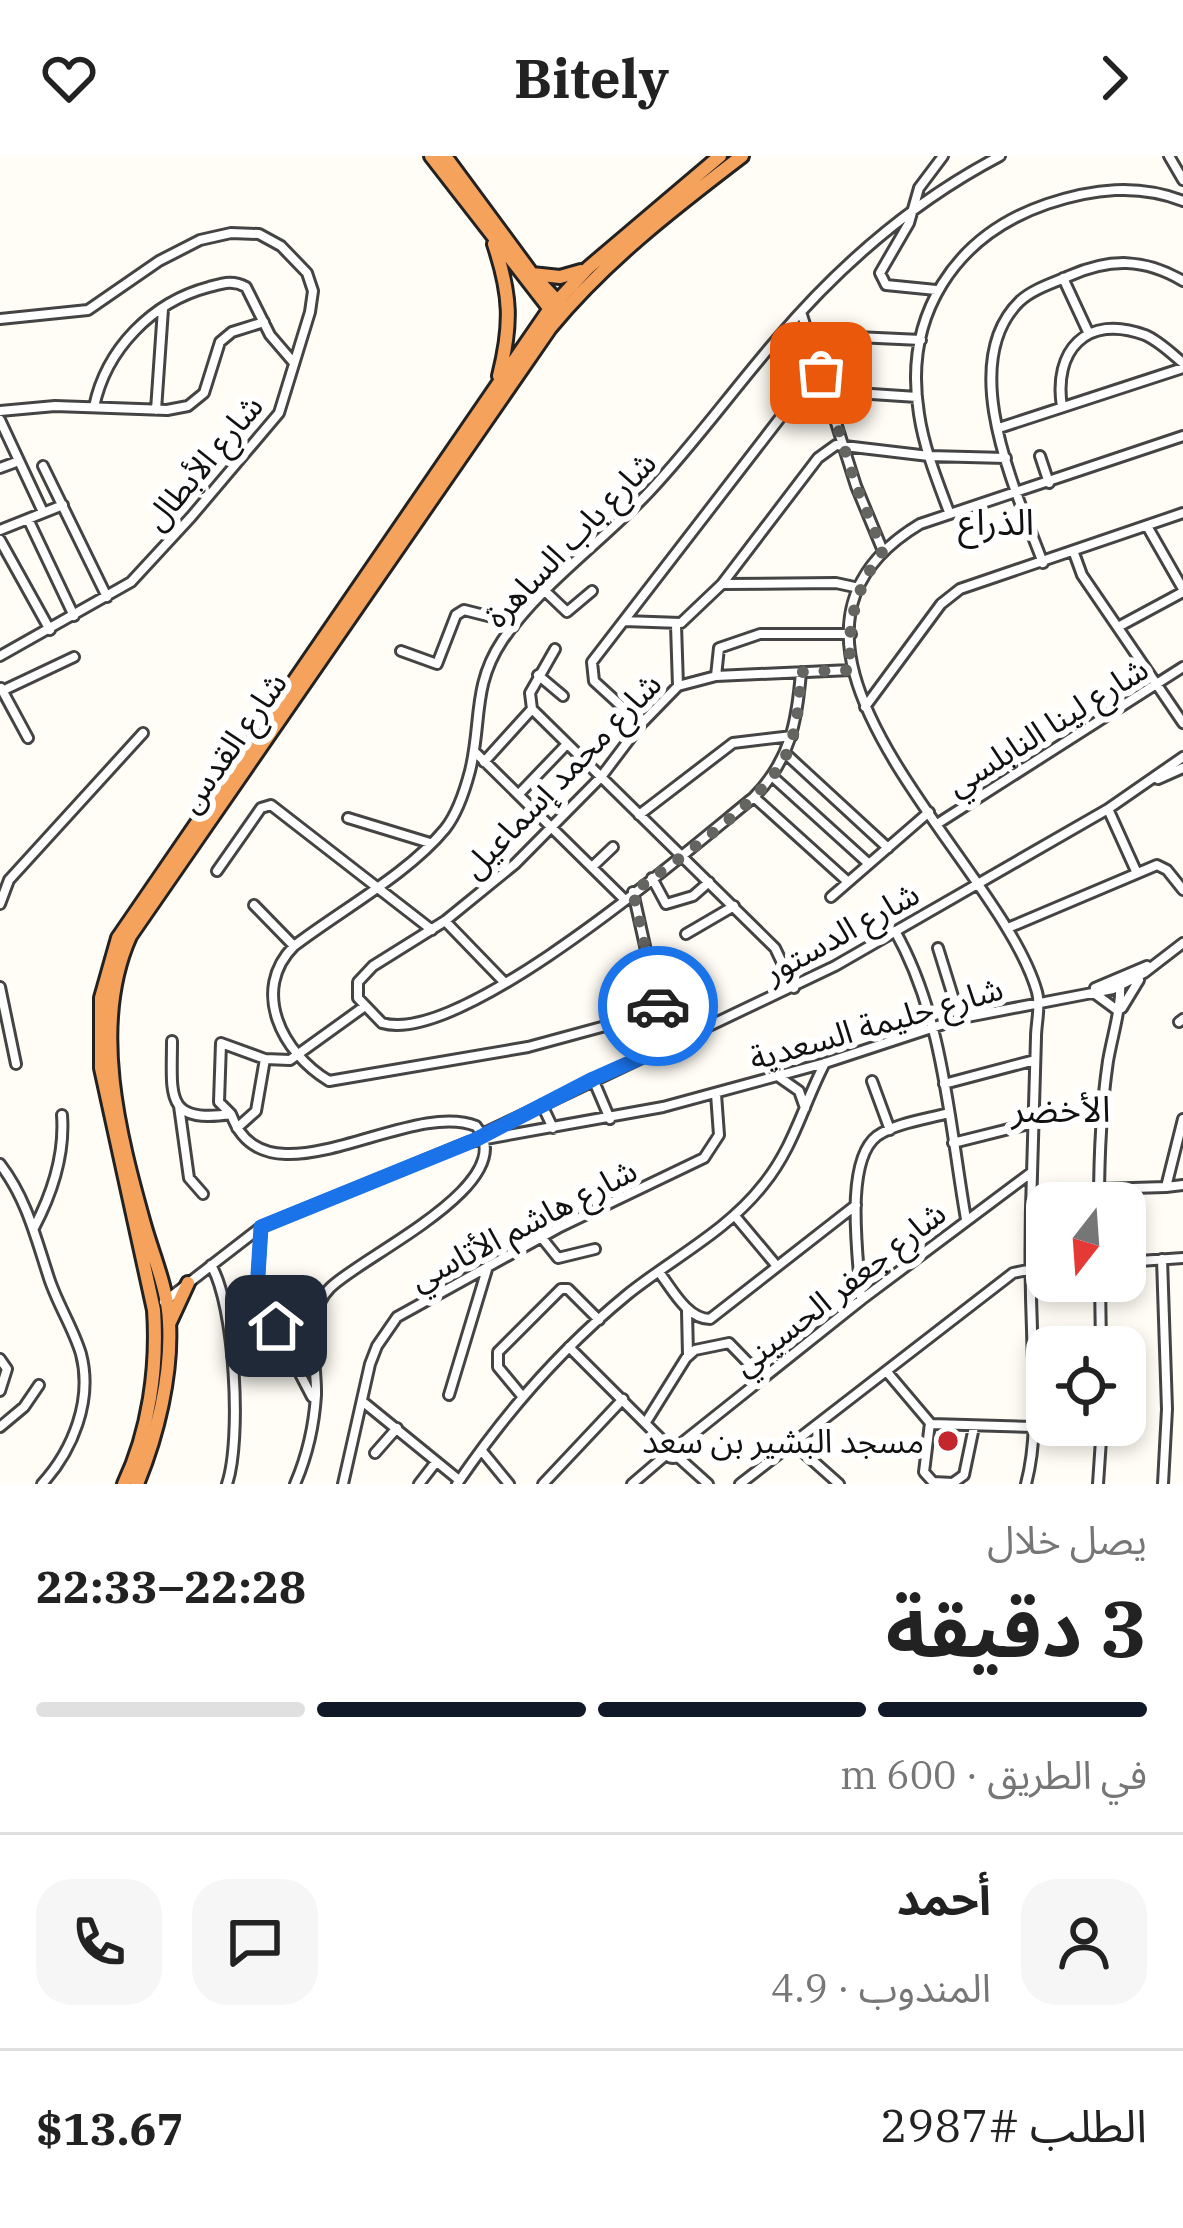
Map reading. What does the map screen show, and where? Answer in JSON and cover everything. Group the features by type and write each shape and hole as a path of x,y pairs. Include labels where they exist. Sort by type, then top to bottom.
{"highway":[{"path":"431,156 558,309"},
{"path":"445,156 558,309"},
{"name":"شارع القدس","path":"136,1484 162,1397 169,1323 139,1208 111,1069 112,997 126,945 588,268 720,156"},
{"name":"شارع القدس","path":"124,1484 150,1396 156,1340 154,1310 101,1068 100,1010 112,954 126,923 496,385 558,309 675,207 742,156"},
{"path":"490,231 504,273 510,318 496,385"},
{"path":"532,274 560,277 588,268"},
{"path":"159,1277 185,1285 169,1323"}],"street":[{"path":"936,290 891,286 880,279 883,262 906,229 919,188 943,156"},
{"name":"شارع باب الساهرة","path":"294,946 450,823 474,752 484,678 512,627 665,475 850,263 912,212 1000,156"},
{"path":"1168,156 1183,181"},
{"path":"949,512 929,456 917,397 921,340 936,290 973,246 1035,208 1098,191 1125,189 1148,190 1183,201"},
{"name":"شارع الأبطال","path":"0,319 88,310 200,240 247,232 281,246 311,282 310,312 285,400 272,422 148,565 107,597 0,656"},
{"path":"1043,563 999,428 990,378 996,340 1022,299 1097,265 1120,261 1155,266 1183,281"},
{"path":"1063,278 1089,334"},
{"path":"94,407 112,358 132,333 163,308 196,291 235,282 246,287 278,347 295,364"},
{"path":"156,410 163,308"},
{"path":"801,314 883,551"},
{"path":"0,411 31,406 156,410 188,406 200,399 220,341 264,322"},
{"path":"1062,407 1059,377 1064,359 1089,334 1117,329 1144,335 1183,365"},
{"path":"856,337 921,340"},
{"path":"999,428 1183,365"},
{"path":"641,724 593,681 590,671 622,621 796,397 821,373"},
{"path":"826,391 917,397"},
{"path":"0,420 43,512"},
{"path":"1032,1182 1037,1005 1030,977 979,881 887,752 864,709 851,670 850,634 859,588 883,551 920,524 1183,436"},
{"path":"622,621 676,625 689,618 722,584 818,458 842,442 929,456 1006,458"},
{"path":"1040,456 1049,483"},
{"path":"0,468 19,460"},
{"path":"43,466 107,597"},
{"path":"0,530 62,505"},
{"path":"864,709 951,596 970,585 1183,513"},
{"path":"28,518 74,616"},
{"path":"1118,627 1183,591 1147,526"},
{"path":"0,540 50,630"},
{"path":"1074,553 1082,575 1182,724"},
{"path":"1058,558 1082,575"},
{"path":"722,584 836,583 859,588"},
{"path":"545,591 567,612 592,591"},
{"path":"401,651 437,664 456,615 464,610 496,617 512,627"},
{"path":"676,625 678,686"},
{"path":"716,676 719,648 747,636 850,634"},
{"path":"555,649 529,698 532,710 775,948 794,988"},
{"path":"28,738 1,689 74,657"},
{"name":"شارع لينا النابلسي","path":"938,824 1183,667"},
{"name":"شارع محمد إسماعيل","path":"364,1006 356,991 363,975 490,886 601,777 641,724 678,686 716,676 851,670"},
{"path":"295,1484 310,1448 315,1404 313,1333 320,1301 361,1262 469,1188 483,1161 481,1138 470,1123 450,1119 402,1126 330,1149 282,1154 249,1144 219,1102 221,1043 283,1062 364,1006 382,1023 406,1025 466,1004 563,946 754,797 773,777 792,736 801,672"},
{"path":"538,675 563,696"},
{"path":"484,762 532,710"},
{"path":"0,904 9,880 143,733"},
{"path":"640,814 734,743 792,736"},
{"path":"519,794 567,744"},
{"path":"474,752 628,896 659,1009 674,1043"},
{"path":"786,754 888,848"},
{"name":"شارع الدستور","path":"481,1138 593,1079 794,988 1108,809 1183,758"},
{"name":"شارع الدستور","path":"1156,779 1183,768"},
{"path":"773,777 868,864"},
{"path":"754,797 848,881"},
{"path":"217,871 267,805 432,929"},
{"path":"1108,809 1136,871"},
{"path":"831,897 929,812"},
{"path":"348,818 430,843"},
{"path":"592,867 613,847"},
{"path":"1008,928 1136,871 1161,866 1183,890"},
{"path":"652,878 666,904 693,896 709,882"},
{"path":"254,905 294,946 275,970 270,993 279,1022 324,1078 336,1081 548,1043 615,1025 630,1031 646,1055"},
{"path":"686,934 734,905"},
{"path":"446,921 504,982"},
{"path":"895,931 918,979 933,1027 966,1220"},
{"name":"شارع حليمة السعدية","path":"154,1310 261,1227 481,1138 610,1119 716,1094 959,1018 1090,992 1146,969 1183,943"},
{"path":"938,948 959,1018"},
{"path":"1119,1011 1146,969"},
{"path":"1099,1182 1104,1089 1119,1011 1116,984"},
{"path":"0,987 16,1064"},
{"path":"1090,992 1119,1011"},
{"path":"172,1041 173,1091 189,1178 203,1194"},
{"path":"236,1128 257,1109 265,1059"},
{"path":"944,1084 1036,1060"},
{"path":"362,1401 458,1482 523,1396 569,1347 735,1216 788,1151 825,1063"},
{"path":"778,1077 799,1091 806,1109"},
{"path":"593,1079 610,1119"},
{"path":"872,1081 890,1130"},
{"name":"شارع هاشم الأتاسي","path":"343,1484 376,1346 397,1316 704,1158 718,1135 716,1094"},
{"path":"178,1105 194,1118 231,1114"},
{"path":"537,1107 548,1129"},
{"path":"861,1300 856,1205 865,1150 890,1130 949,1113"},
{"path":"34,1228 55,1180 62,1114"},
{"path":"1166,1187 1183,1119"},
{"path":"953,1143 1034,1123"},
{"path":"0,1164 34,1228 83,1370 74,1436 42,1484"},
{"name":"شارع جعفر الحسيني","path":"632,1484 762,1377 1032,1172"},
{"path":"1146,1188 1183,1185"},
{"path":"659,1272 687,1309 702,1320 710,1319 856,1205"},
{"path":"735,1216 777,1266"},
{"path":"261,1227 257,1291 315,1404"},
{"path":"542,1238 558,1258 596,1249"},
{"path":"1146,1260 1183,1258"},
{"path":"1162,1259 1167,1409 1163,1484"},
{"path":"211,1265 221,1282 230,1345 236,1450 227,1484"},
{"path":"449,1396 488,1266"},
{"path":"740,1484 1026,1268"},
{"path":"523,1396 498,1367 498,1352 560,1289 568,1289 598,1320"},
{"path":"646,1422 688,1355 687,1309"},
{"path":"1166,1333 1183,1334"},
{"path":"688,1355 729,1343 762,1377"},
{"path":"569,1347 708,1484"},
{"path":"0,1359 8,1375 0,1391"},
{"path":"887,1372 930,1424 1026,1427"},
{"path":"0,1427 24,1408 39,1384"},
{"path":"543,1484 623,1399"},
{"path":"1167,1409 1183,1414"},
{"path":"930,1424 924,1472 933,1482 953,1483 964,1475 974,1427"},
{"path":"375,1453 397,1428"},
{"path":"793,1443 838,1484"},
{"path":"1026,1484 1031,1446"},
{"path":"1098,1484 1101,1446"},
{"path":"482,1450 509,1484"},
{"path":"418,1484 436,1462"}],"way so far":[{"path":"658,1006 633,892 773,777 791,742 801,672 851,670 850,634 859,588 883,551 856,486 821,373"}],"place":[{"name":"مسجد البشير بن سعد","path":"948,1441"}],"district":[{"name":"الذراع","path":"996,522"},
{"name":"الأخضر","path":"1061,1109"}],"route":[{"path":"276,1326 257,1291 261,1227 475,1140 674,1043 658,1006"}]}
